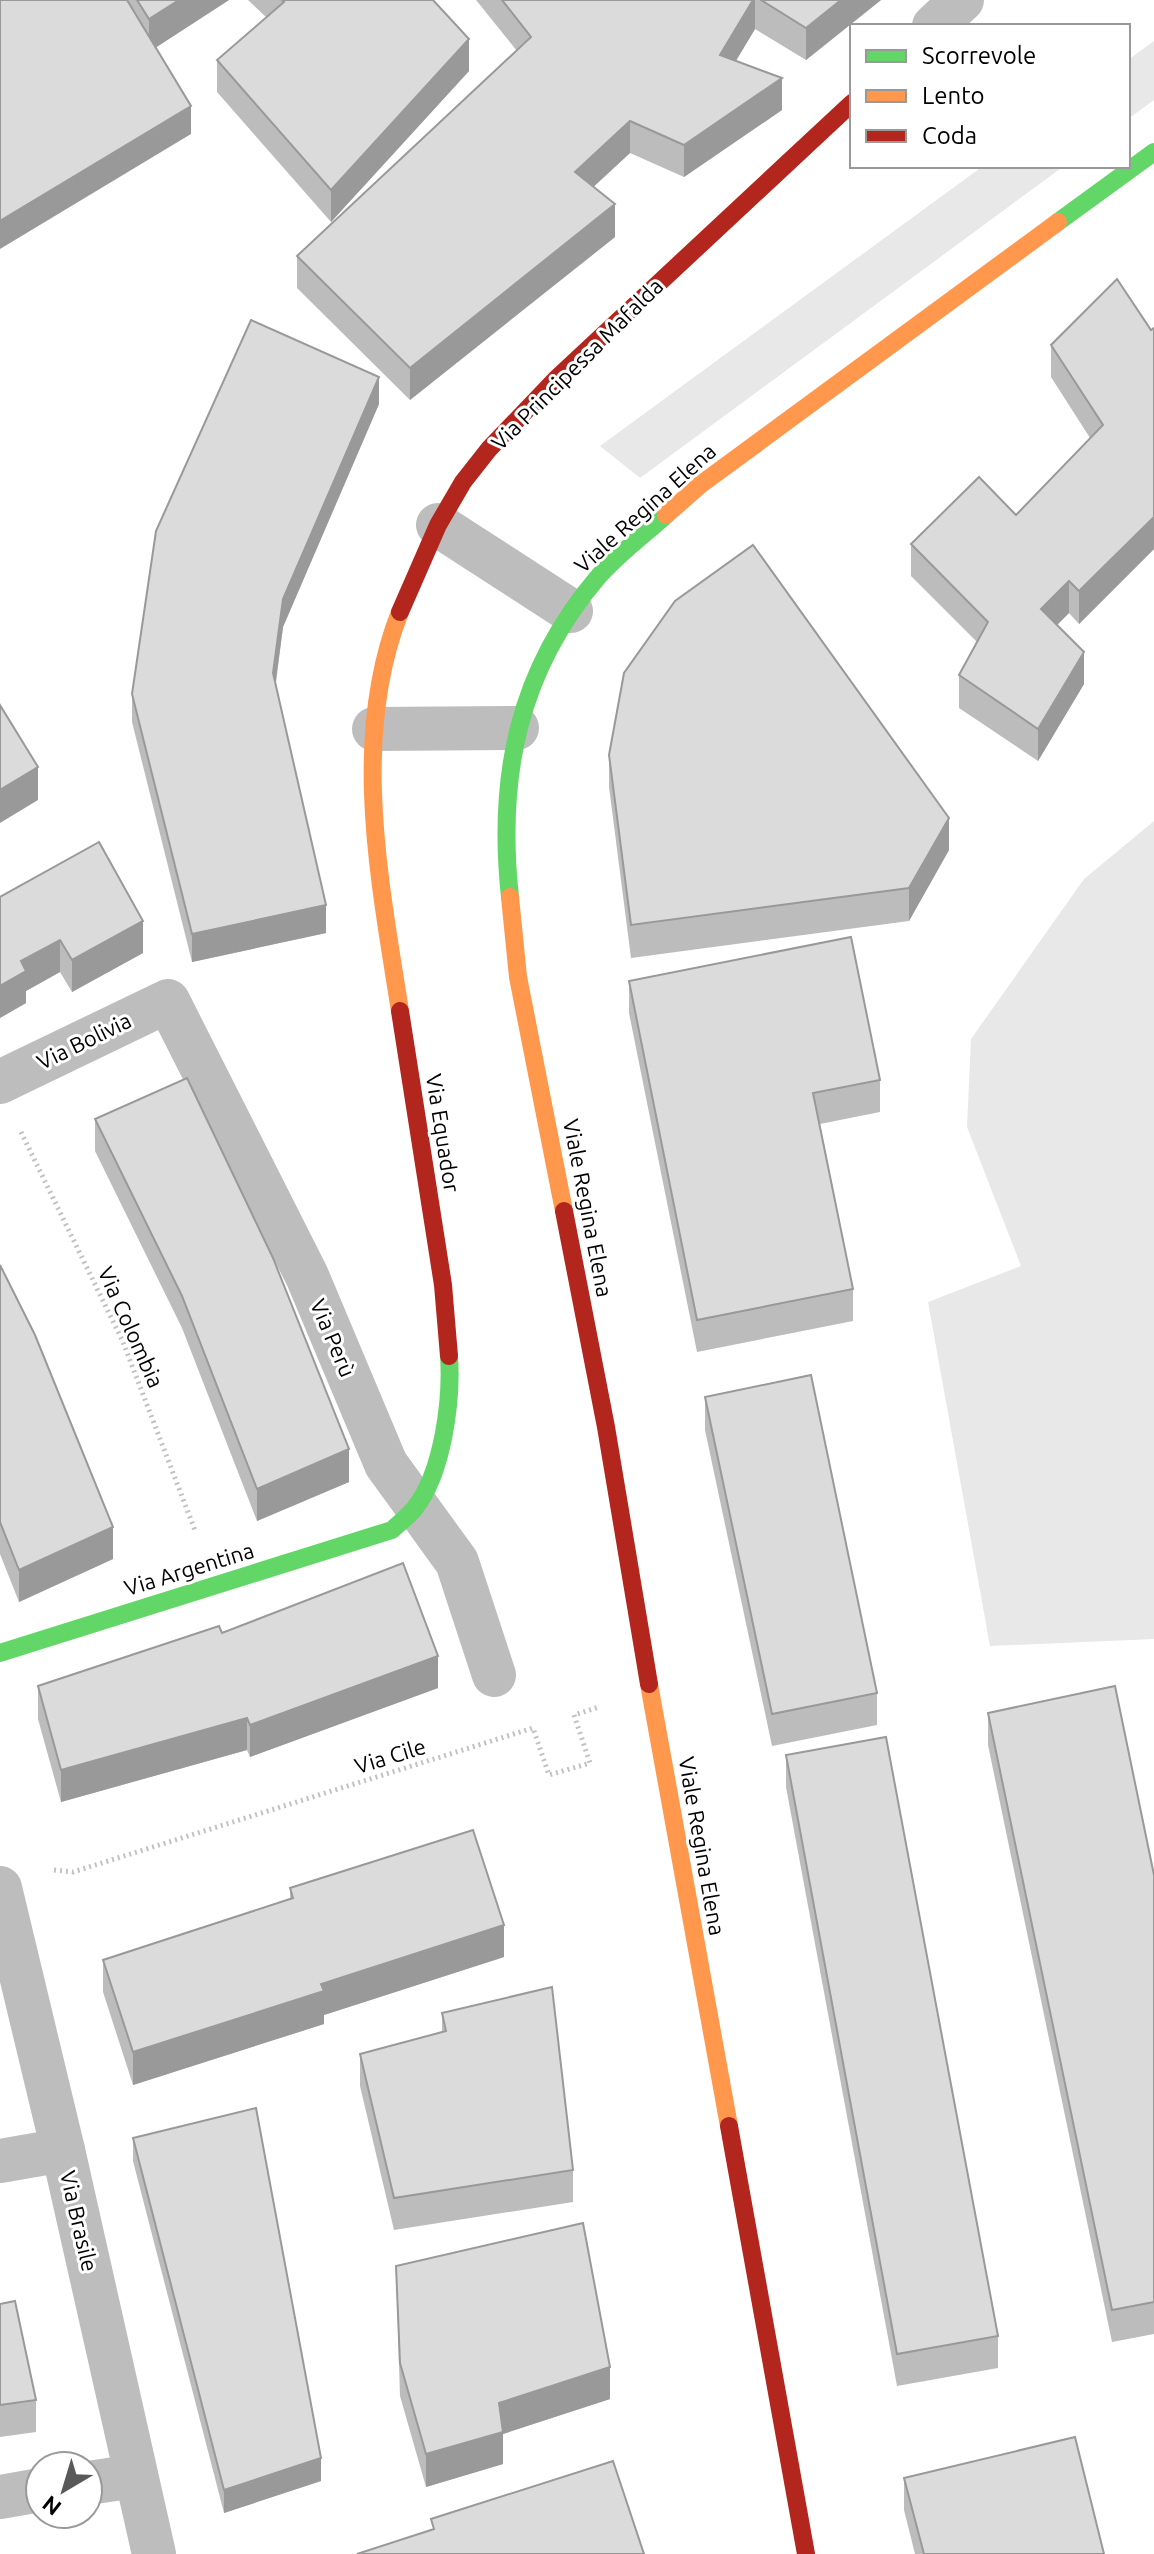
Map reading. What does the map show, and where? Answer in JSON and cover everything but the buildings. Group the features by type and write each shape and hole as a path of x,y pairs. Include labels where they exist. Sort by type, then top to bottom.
{"main road":[{"name":"Via Principessa Mafalda","path":"374,729 384,669 397,619 438,525 463,482 489,449 557,378 850,105"},
{"name":"Viale Regina Elena","path":"806,2554 659,1742 606,1427 518,977 507,870 507,809 517,728 537,675 571,611 601,574 700,485 1154,152"},
{"name":"Via Equador","path":"374,729 372,771 376,857 443,1285 449,1362 447,1421 436,1465 404,1518"},
{"name":"Via Argentina","path":"0,1653 216,1585 404,1518"}],"street":[{"path":"936,24 962,0"},
{"path":"438,525 571,611"},
{"path":"374,729 517,728"},
{"name":"Via Perù","path":"168,1001 307,1276 386,1464 404,1518 457,1562 494,1675"},
{"name":"Via Bolivia","path":"0,1082 168,1001"},
{"name":"Via Brasile","path":"0,1888 154,2554"},
{"path":"0,2161 63,2150"},
{"path":"104,2481 136,2476"},
{"path":"0,2497 24,2493"}],"path":[{"name":"Via Colombia","path":"21,1130 123,1342 216,1585"},
{"name":"Via Cile","path":"44,1870 73,1872 533,1728 549,1775 590,1763 574,1715 610,1703"}],"shaded area":[{"path":"1154,41 1154,100 1130,118 1130,59"},
{"path":"980,168 1061,168 640,478 600,446"},
{"path":"1154,821 1154,1639 990,1646 928,1302 1021,1266 967,1127 971,1039 1084,879"}],"traffic: fast":[{"path":"1058,222 1154,152"},
{"path":"510,897 507,810 511,768 519,727 532,688 549,650 598,577 666,515"},
{"path":"0,1653 392,1530 415,1508 433,1475 447,1414 449,1356"}],"traffic: slow":[{"path":"666,515 700,485 1058,222"},
{"path":"400,612 385,660 376,709 373,760 378,861 400,1011"},
{"path":"510,897 518,977 564,1211"},
{"path":"649,1684 729,2126"}],"traffic: jam":[{"path":"400,612 438,525 463,482 489,449 557,378 850,105"},
{"path":"400,1011 443,1285 449,1356"},
{"path":"564,1211 606,1427 649,1684"},
{"path":"729,2126 806,2554"}]}
